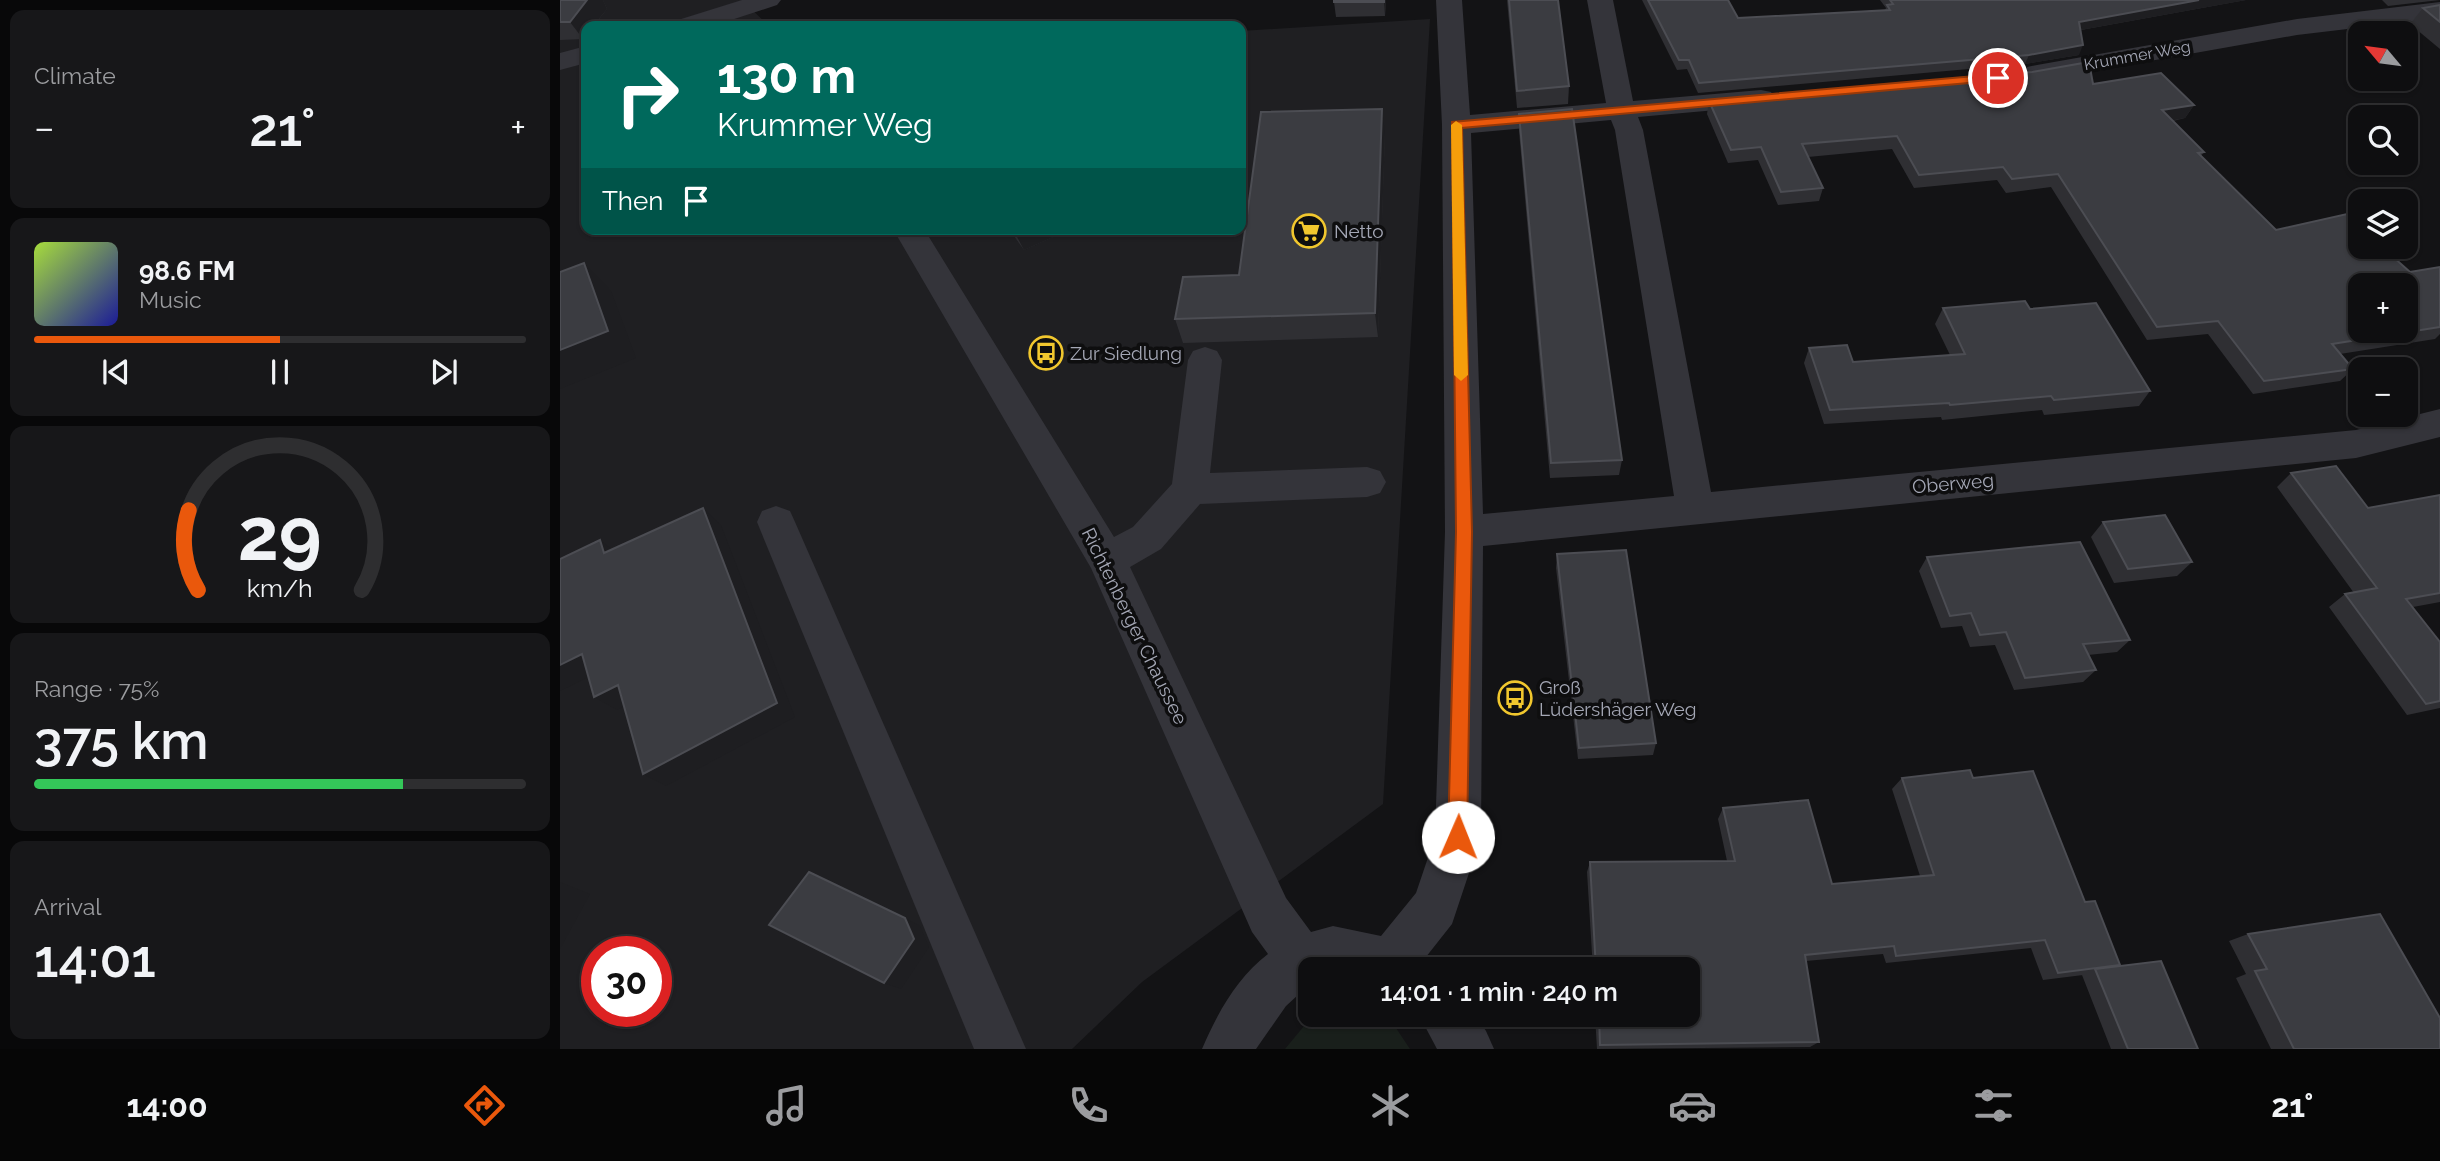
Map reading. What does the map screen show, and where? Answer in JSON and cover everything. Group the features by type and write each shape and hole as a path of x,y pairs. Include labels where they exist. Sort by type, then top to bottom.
{"street":[{"path":"1402,957 1435,907 1458,837 1464,532 1456,125 1449,0"},
{"path":"1600,0 1621,110 1629,130 1695,508"},
{"path":"708,21 772,6"},
{"name":"Krummer Weg","path":"2011,76 2297,27 2440,10"},
{"path":"560,62 581,56"},
{"path":"1456,125 1788,96"},
{"name":"Richtenberger Chaussee","path":"912,235 1107,560 1269,915 1300,957"},
{"path":"1107,560 1146,538 1190,489 1205,360"},
{"name":"Oberweg","path":"1464,532 2356,444 2440,423"},
{"path":"1190,489 1367,482"},
{"path":"776,522 1000,1049"},
{"path":"1308,957 1331,951 1357,957"},
{"path":"1228,1049 1242,1021 1264,993 1298,962"},
{"path":"1452,1027 1468,1049"}],"shaded area":[{"path":"560,0 742,0 764,21 581,21 581,235 1246,235 1246,31 1430,19 1383,804 1142,982 1072,1049 560,1049"},
{"path":"1303,1027 1395,1027 1410,1049 1285,1049"}],"building":[{"path":"560,0 587,0 570,22 560,22"},
{"path":"1384,0 1384,2 1334,2"},
{"path":"1509,0 1558,0 1569,86 1517,91"},
{"path":"1648,0 1728,0 1738,18 1890,10 1887,5 1893,4 1890,0 2199,0 2079,22 2083,45 2029,55 1699,83 1689,60 1679,60"},
{"path":"2440,5 2440,22 2423,8"},
{"path":"2089,62 2093,84 2161,73 2194,105 2162,110 2204,152 2198,153 2276,230 2347,214 2348,259 2395,259 2410,272 2440,267 2440,327 2418,330 2418,273 2348,273 2348,341 2332,344 2348,363 2348,370 2264,381 2218,321 2157,327 2058,174 2012,179 2003,167 1919,175 1897,136 1802,144 1823,188 1781,192 1761,147 1731,150 1709,101 2032,72"},
{"path":"1382,109 1375,313 1175,319 1183,277 1239,275 1261,112"},
{"path":"1572,109 1622,460 1551,463 1519,114"},
{"path":"584,263 608,331 560,350 560,272"},
{"path":"2025,301 2030,309 2096,303 2150,391 2054,400 2051,396 1950,405 1830,410 1809,348 1847,345 1853,362 1965,354 1943,308"},
{"path":"2336,466 2368,508 2440,495 2440,593 2406,599 2440,642 2440,701 2426,704 2345,594 2377,588 2291,473"},
{"path":"703,508 777,703 643,774 618,685 594,697 582,654 560,665 560,559 600,540 604,553"},
{"path":"2165,515 2192,562 2128,569 2103,522"},
{"path":"2080,542 2130,640 2083,644 2096,670 2025,678 2006,632 1980,635 1971,613 1950,616 1927,557"},
{"path":"1626,550 1656,743 1579,748 1557,554"},
{"path":"1970,770 1973,778 2033,771 2085,902 2095,901 2120,965 2058,973 2045,940 1896,956 1894,946 1805,955 1819,1042 1600,1045 1599,1027 1700,1027 1700,957 1595,957 1590,862 1735,861 1723,808 1808,800 1832,884 1934,875 1902,778"},
{"path":"809,872 905,918 914,939 884,983 769,925"},
{"path":"2380,914 2440,1018 2440,1049 2294,1049 2255,971 2267,969 2248,934"},
{"path":"2161,961 2198,1049 2128,1049 2095,969"}],"slow traffic":[{"path":"1456,125 1461,375"}],"place":[{"name":"Netto","path":"1309,231"},
{"name":"Zur Siedlung","path":"1046,353"},
{"name":"Groß Lüdershäger Weg","path":"1515,698"}],"route":[{"path":"1458,837 1464,532 1456,125 1998,78"}]}
